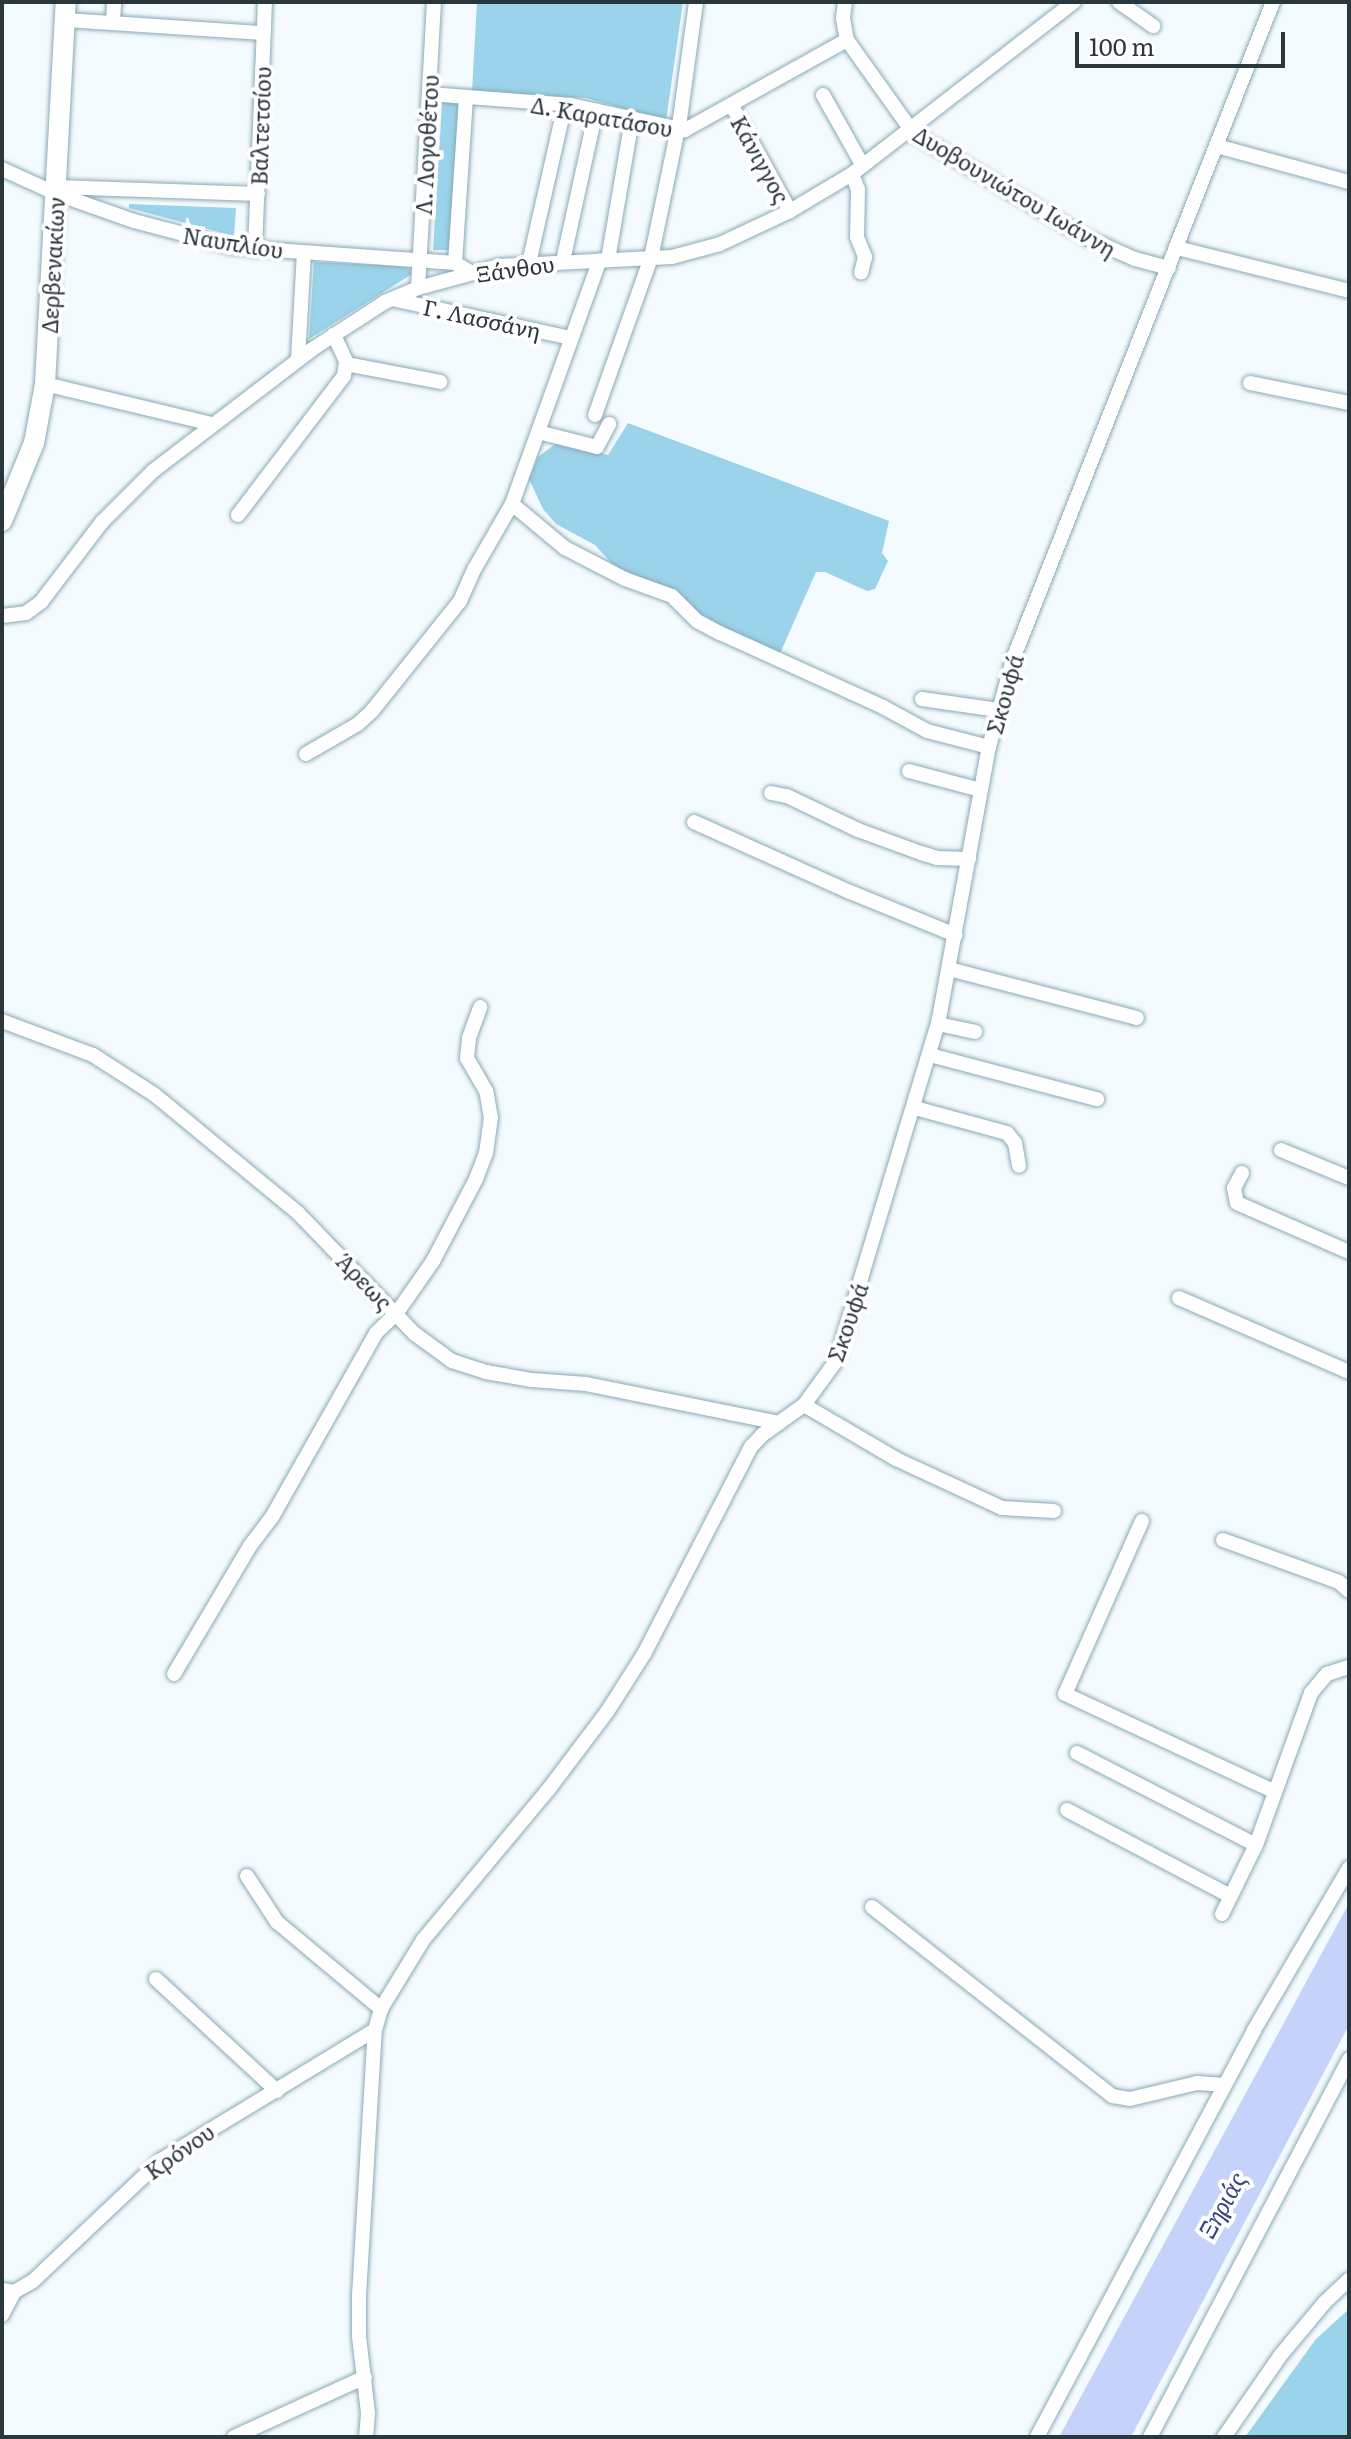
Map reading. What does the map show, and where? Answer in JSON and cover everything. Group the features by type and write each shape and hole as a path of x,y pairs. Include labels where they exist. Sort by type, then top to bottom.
{"main road":[{"name":"Δερβενακίων","path":"2,521 34,443 45,384 66,11"}],"street":[{"path":"113,23 114,2"},
{"name":"Βαλτετσίου","path":"255,250 265,2"},
{"name":"Λ. Λογοθέτου","path":"418,288 434,2"},
{"path":"595,415 651,258 678,130 696,2"},
{"path":"845,2 843,18 847,40"},
{"name":"Ξάνθου","path":"2,616 26,613 41,602 117,505 211,424 298,359 392,299 418,288 472,273 529,263 694,253 790,211 858,170 1074,2"},
{"path":"1119,2 1153,26"},
{"name":"Σκουφά","path":"366,2437 359,2296 375,2030 381,2009 423,1940 548,1790 607,1712 677,1592 740,1465 762,1435 804,1405 836,1361 938,1024 989,747 1013,659 1273,2"},
{"path":"66,11 113,23 264,33"},
{"name":"Δ. Καρατάσου","path":"429,94 565,105 678,130 693,127 847,40"},
{"name":"Δυοβουνιώτου Ιωάννη","path":"847,40 909,130 1087,238 1135,259 1169,268"},
{"path":"823,95 858,170 857,237 865,257 861,273"},
{"name":"Λ. Λογοθέτου","path":"455,263 466,97"},
{"path":"529,263 565,105"},
{"name":"Κάνιγγος","path":"732,106 790,211"},
{"path":"563,261 596,111"},
{"path":"306,754 358,724 421,654 460,601 512,504 571,338 604,260 632,120"},
{"path":"1217,146 1349,182"},
{"name":"Ναυπλίου","path":"2,169 164,230 255,250 455,263 472,273"},
{"name":"Ναυπλίου","path":"57,190 258,194"},
{"path":"1177,248 1349,291"},
{"path":"298,359 304,253"},
{"name":"Γ. Λασσάνη","path":"392,299 571,338"},
{"path":"238,515 340,381 346,364 334,335"},
{"path":"346,364 440,382"},
{"path":"1250,383 1348,398"},
{"path":"45,384 211,424"},
{"path":"538,432 597,447 609,424"},
{"path":"512,504 565,548 625,579 672,596 697,621 883,707 927,731 989,747"},
{"path":"922,699 998,710"},
{"path":"909,771 981,790"},
{"path":"771,793 787,796 858,830 921,853 969,859"},
{"path":"694,822 850,892 956,935"},
{"path":"949,969 1137,1018"},
{"path":"174,1674 250,1546 272,1517 376,1333 396,1314 433,1261 486,1153 490,1106 486,1091 467,1058 469,1038 480,1007"},
{"name":"Άρεως","path":"2,1021 93,1055 155,1095 298,1213 430,1348 452,1361 486,1372 532,1380 586,1384 779,1423"},
{"path":"938,1024 975,1032"},
{"path":"930,1055 1097,1099"},
{"path":"915,1108 1007,1133 1015,1143 1019,1166"},
{"path":"1281,1150 1349,1178"},
{"path":"1242,1173 1234,1188 1237,1203 1349,1252"},
{"path":"1179,1298 1349,1372"},
{"path":"804,1405 896,1459 1002,1508 1054,1511"},
{"path":"1142,1521 1065,1694 1273,1791"},
{"path":"1223,1540 1339,1582 1349,1591"},
{"path":"1222,1914 1256,1845 1311,1693 1327,1674 1349,1667"},
{"path":"1077,1753 1256,1845"},
{"path":"1067,1810 1230,1896"},
{"path":"1037,2437 1224,2085 1349,1868"},
{"path":"247,1876 277,1922 381,2009"},
{"path":"872,1907 1112,2096 1130,2099 1197,2083 1224,2085"},
{"path":"156,1979 277,2091"},
{"name":"Κρόνου","path":"8,2291 33,2281 161,2160 375,2030"},
{"path":"1150,2437 1349,2059"},
{"path":"1224,2437 1280,2356 1325,2302 1349,2280"},
{"path":"2,2315 8,2291"},
{"path":"234,2437 365,2377"}],"shaded area":[{"path":"477,2 683,2 666,121 586,98 472,91"},
{"path":"442,102 461,104 451,250 433,250"},
{"path":"129,204 236,208 234,236 129,208"},
{"path":"314,262 399,266 408,268 412,274 309,339"},
{"path":"628,423 889,521 882,553 888,561 875,589 867,591 825,572 816,572 778,658 714,627 612,564 595,545 556,524 543,509 529,479 538,457 558,442 608,455"},
{"path":"1349,2309 1349,2437 1245,2437 1316,2339"}],"water":[{"name":"Ξηριάς","path":"1349,1903 1349,2025 1131,2437 1059,2437"}]}
